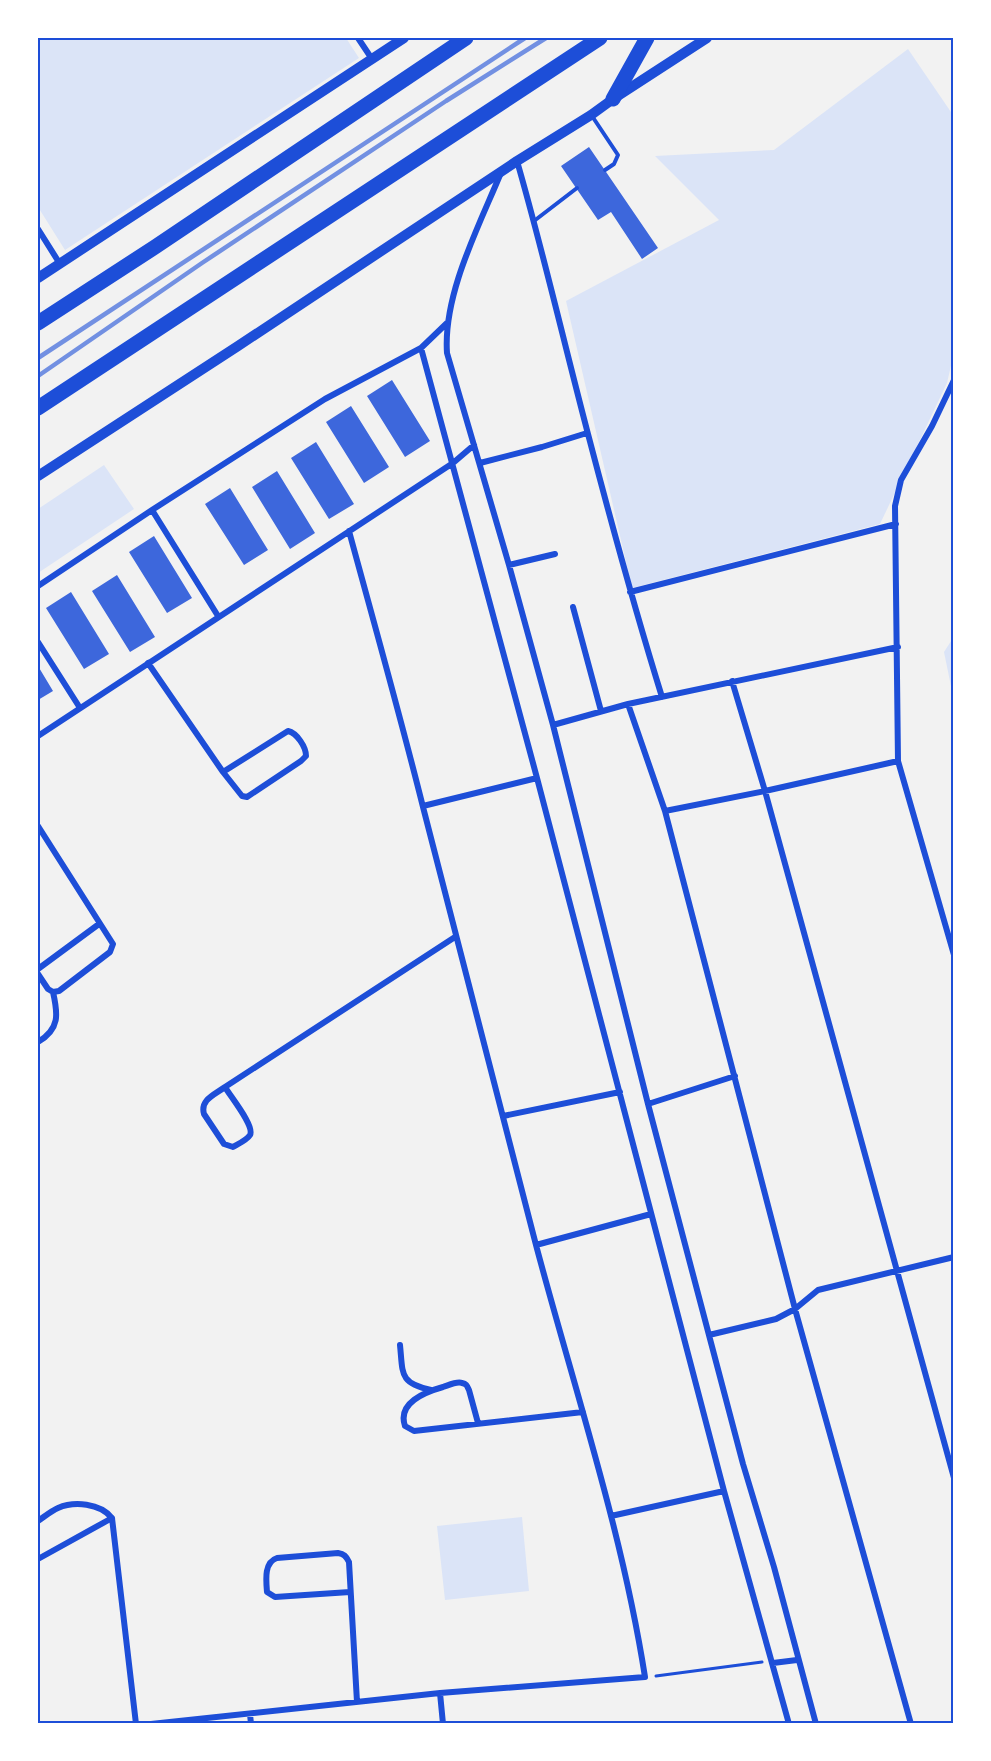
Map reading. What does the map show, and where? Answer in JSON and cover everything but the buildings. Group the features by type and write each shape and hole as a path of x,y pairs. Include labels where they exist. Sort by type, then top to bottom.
{"highway":[{"path":"38,323 155,248 466,38"},
{"path":"38,408 600,38"},
{"path":"612,99 647,38"}],"main road":[{"path":"38,278 404,38"},
{"path":"38,476 707,38"}],"street":[{"path":"358,38 372,59"},
{"path":"517,161 630,592 662,697"},
{"path":"501,171 462,270 447,323 447,353 553,725 648,1104 743,1464 774,1567 797,1660 816,1724"},
{"path":"38,229 60,264"},
{"path":"38,586 325,399 421,348 447,323"},
{"path":"421,348 537,778 724,1491 789,1724"},
{"path":"954,380 932,426 901,480 895,506 898,760 954,955"},
{"path":"480,463 587,433"},
{"path":"38,736 453,463 474,446"},
{"path":"152,510 218,616"},
{"path":"630,592 896,524"},
{"path":"151,1724 440,1693 645,1677 636,1622 611,1516 536,1245 423,806 349,531"},
{"path":"509,565 555,554"},
{"path":"573,607 601,711"},
{"path":"38,642 80,708"},
{"path":"553,725 628,704 898,647"},
{"path":"148,663 223,772 239,794 244,797 301,761 306,756 306,750 294,733 288,731 223,772"},
{"path":"732,681 765,791 954,1478"},
{"path":"628,704 665,811 795,1309 911,1724"},
{"path":"665,811 765,791 898,760"},
{"path":"423,806 537,778"},
{"path":"38,826 113,944 110,952 59,991 53,992 48,989 38,974"},
{"path":"38,969 99,924"},
{"path":"225,1088 249,1123 251,1130 249,1138 233,1147 227,1146 222,1141 202,1111 204,1101 455,937"},
{"path":"38,1042 51,1031 57,1021 53,992"},
{"path":"648,1104 735,1076"},
{"path":"503,1116 620,1092"},
{"path":"536,1245 651,1214"},
{"path":"709,1335 776,1319 795,1309 818,1290 954,1257"},
{"path":"399,1345 403,1372 408,1381 414,1386 432,1390"},
{"path":"478,1423 466,1385 462,1383 432,1390 414,1399 405,1410 403,1419 405,1426 414,1431 583,1412"},
{"path":"611,1516 724,1491"},
{"path":"38,1521 56,1508 84,1504 102,1509 112,1518 136,1724"},
{"path":"38,1559 112,1518"},
{"path":"350,1592 275,1597 267,1592 268,1565 278,1558 342,1554 346,1556 349,1562 357,1702"},
{"path":"773,1664 797,1660"},
{"path":"440,1693 443,1724"},
{"path":"250,1714 250,1724"}],"lane":[{"path":"591,115 618,155 614,164 604,170"},
{"path":"534,221 577,188"}],"path":[{"path":"645,1677 759,1662 773,1664"}],"shaded area":[{"path":"38,38 346,38 359,58 65,250 38,207"},
{"path":"908,49 953,115 953,357 947,383 880,524 632,588 566,301 719,220 655,156 774,150"},
{"path":"104,465 134,509 38,573 38,509"},
{"path":"953,638 953,696 944,652"},
{"path":"522,1517 529,1591 445,1600 437,1526"}],"railway":[{"path":"38,358 525,38"},
{"path":"38,376 202,263 446,101 546,38"}]}
